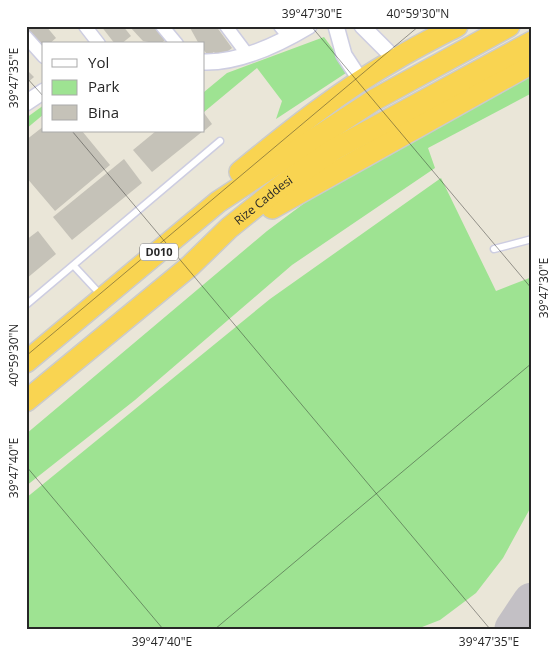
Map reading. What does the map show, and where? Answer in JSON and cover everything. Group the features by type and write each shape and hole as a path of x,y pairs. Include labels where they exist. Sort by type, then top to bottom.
{"highway":[{"path":"152,258 187,216 308,118 396,59 457,26"},
{"name":"Rize Caddesi","path":"26,362 218,202 296,149 374,100 509,26"},
{"name":"Rize Caddesi","path":"26,401 190,266 229,228 281,186 333,150 532,42"},
{"path":"190,266 284,200 532,63"}],"street":[{"path":"85,26 97,42"},
{"path":"162,26 175,42"},
{"path":"226,26 247,54"},
{"path":"205,62 216,63 247,54 284,32 309,26"},
{"path":"336,26 344,55 361,81"},
{"path":"362,26 396,59"},
{"path":"26,37 42,56"},
{"path":"26,103 42,92"}],"lane":[{"path":"26,305 220,141"},
{"path":"494,249 532,240"},
{"path":"74,266 104,298"}],"green space":[{"path":"324,37 349,71 276,119 282,101 257,68 205,111 205,91 227,73"},
{"path":"532,70 532,93 428,148 435,168 292,265 135,400 26,486 26,434 267,231 322,190"},
{"path":"42,106 42,116 26,129 26,118"},
{"path":"441,178 496,291 532,277 532,505 503,558 476,593 440,620 417,629 26,629 26,498 270,299"}],"building":[{"path":"26,26 46,26 56,38 51,42 42,42 42,46 26,32"},
{"path":"101,26 123,26 131,36 124,42 113,42"},
{"path":"129,26 155,26 165,40 162,42 143,41"},
{"path":"189,26 216,26 232,48 223,55 221,52 216,55 214,52 208,56 205,52 205,42 198,42"},
{"path":"26,69 34,77 26,84"},
{"path":"205,114 212,124 205,130"},
{"path":"42,128 42,132 83,132 110,165 55,211 26,177 26,140"},
{"path":"155,132 202,132 152,172 133,150"},
{"path":"124,159 142,183 72,240 53,217"},
{"path":"38,231 56,254 26,279 26,240"}],"taxiway":[{"path":"514,629 532,602"}]}
